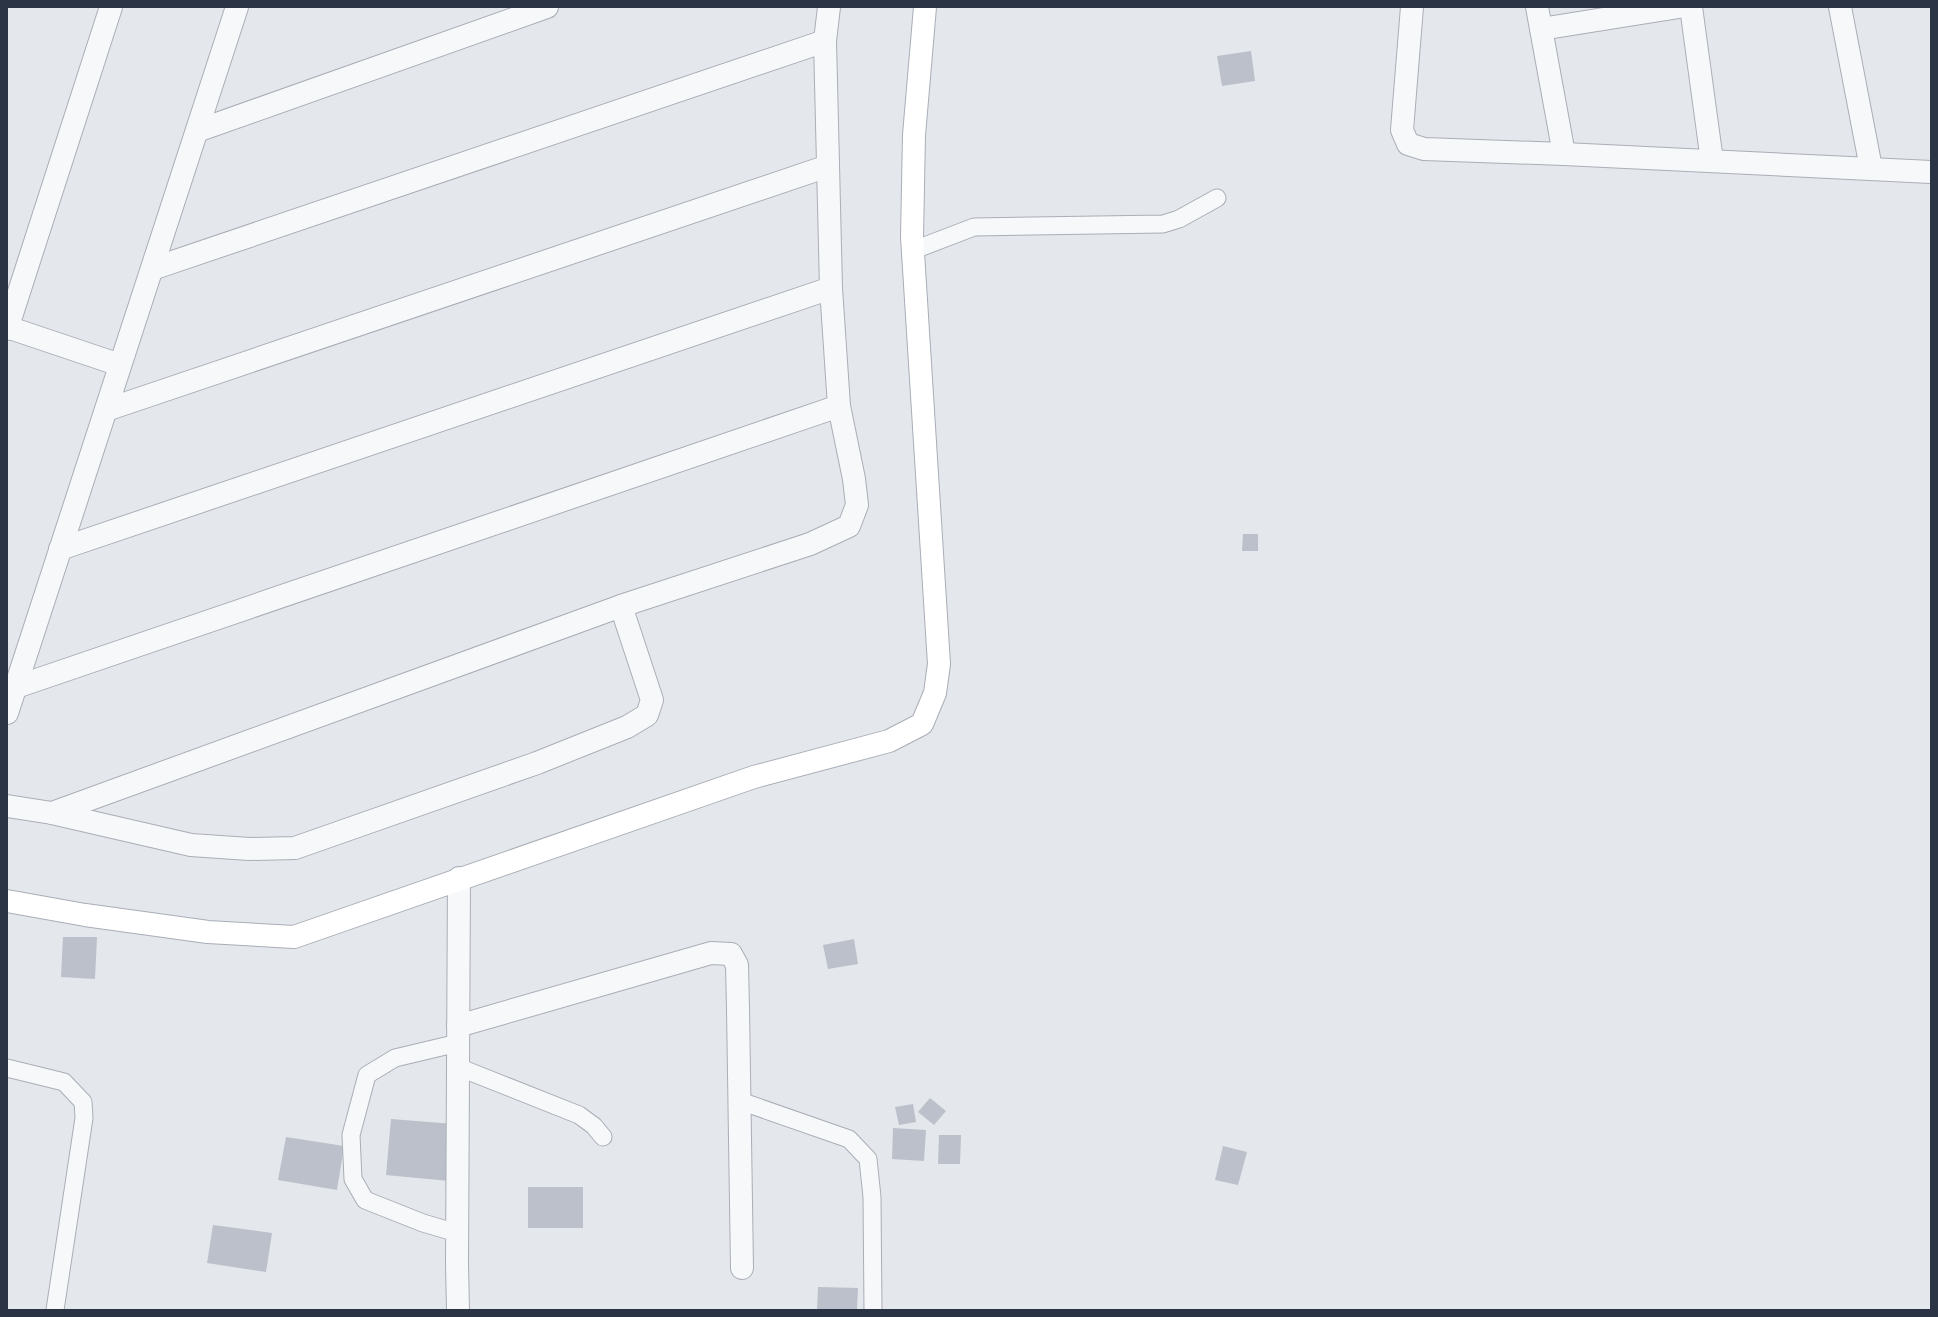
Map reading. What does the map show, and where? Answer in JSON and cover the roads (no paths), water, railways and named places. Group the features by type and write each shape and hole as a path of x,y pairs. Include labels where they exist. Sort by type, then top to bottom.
{"street":[{"path":"111,7 7,328 120,365"},
{"path":"7,713 237,7"},
{"path":"196,130 547,7"},
{"path":"52,813 621,606 810,544 849,526 857,505 854,479 839,406 831,288 825,41 829,7"},
{"path":"7,901 86,915 208,932 294,937 754,777 889,741 922,724 935,693 939,664 912,237 914,135 925,7"},
{"path":"1412,7 1402,130 1408,144 1424,149 1564,154 1931,172"},
{"path":"1537,7 1564,154"},
{"path":"1541,28 1679,7"},
{"path":"1692,7 1712,161"},
{"path":"1840,7 1871,168"},
{"path":"152,269 825,41"},
{"path":"106,410 828,166"},
{"path":"60,549 831,288"},
{"path":"16,687 839,406"},
{"path":"7,806 52,813 191,845 249,849 295,848 537,763 627,727 647,715 652,700 621,606"},
{"path":"458,1310 457,1233 460,878"},
{"path":"458,1035 711,953 731,954 736,965 740,1101 742,1268"}],"lane":[{"path":"914,250 974,227 1163,224 1179,219 1217,198"},
{"path":"457,1233 423,1223 365,1200 353,1179 351,1135 367,1075 395,1058 458,1035"},
{"path":"458,1067 579,1115 594,1126 603,1137"},
{"path":"7,1068 64,1082 82,1102 84,1118 56,1310"},
{"path":"740,1101 849,1139 868,1159 872,1197 873,1310"}]}
